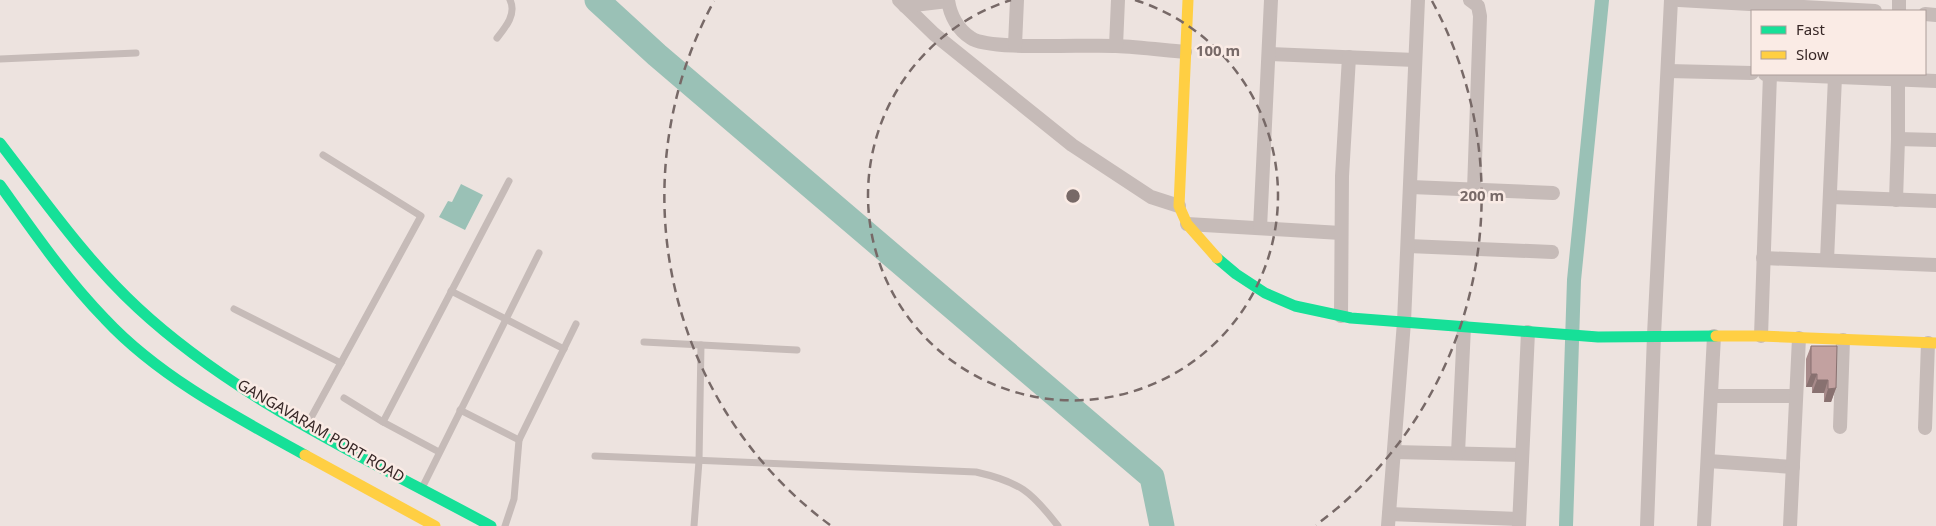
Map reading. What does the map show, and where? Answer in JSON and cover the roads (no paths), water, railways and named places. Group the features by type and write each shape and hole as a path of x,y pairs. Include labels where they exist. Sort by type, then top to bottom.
{"street":[{"path":"1015,45 1017,0"},
{"path":"1116,46 1118,0"},
{"path":"1188,0 1180,206 1187,224 1212,254 1236,274 1264,293 1294,306 1341,316 1554,334 1598,337 1654,335 1761,336 1932,343 1925,428"},
{"path":"1260,228 1271,0"},
{"path":"1418,0 1404,322 1388,520 1519,523 1528,332"},
{"path":"1470,0 1478,6 1480,16 1474,190"},
{"path":"1647,526 1654,335 1671,0"},
{"path":"1679,0 1835,4 1868,10"},
{"path":"904,2 948,1 949,11 957,24 972,39 992,45 1116,46 1185,52"},
{"path":"904,2 934,34 1072,145 1144,194 1162,202 1180,206"},
{"path":"1269,54 1415,60"},
{"path":"1341,316 1341,233 1349,57"},
{"path":"1668,71 1751,73"},
{"path":"1761,336 1770,75"},
{"path":"1792,75 1898,77 1936,82"},
{"path":"1827,260 1836,77"},
{"path":"1896,200 1898,77"},
{"path":"1898,139 1936,140"},
{"name":"GANGAVARAM PORT ROAD","path":"0,143 77,242 129,299 161,328 226,376 284,413 491,526"},
{"name":"GANGAVARAM PORT ROAD","path":"0,185 55,261 105,320 162,370 254,427 435,526"},
{"path":"1411,187 1553,192"},
{"path":"1830,197 1936,201"},
{"path":"1187,224 1341,233"},
{"path":"1408,246 1552,252"},
{"path":"1763,258 1936,266"},
{"path":"1458,453 1464,327"},
{"path":"1704,526 1714,336"},
{"path":"1790,526 1799,338"},
{"path":"1840,427 1843,340"},
{"path":"1711,396 1796,396"},
{"path":"1394,452 1522,454"},
{"path":"1708,461 1793,467"}],"lane":[{"path":"497,38 512,13 512,3 510,0"},
{"path":"0,59 136,53"},
{"path":"307,426 421,216 324,155"},
{"path":"382,422 509,181"},
{"path":"422,488 539,253"},
{"path":"451,291 564,348"},
{"path":"234,309 341,363"},
{"path":"505,526 514,499 519,440 576,324"},
{"path":"644,342 796,350"},
{"path":"694,526 699,461 701,345"},
{"path":"344,398 382,422 439,452"},
{"path":"460,410 519,440"},
{"path":"595,456 976,472 1016,484 1040,502 1058,526"}],"water":[{"path":"461,184 483,195 465,230 439,217 448,201 452,202"}],"waterway":[{"path":"597,0 657,55 1152,477 1162,526"},
{"path":"1566,526 1574,280 1602,0"}]}
